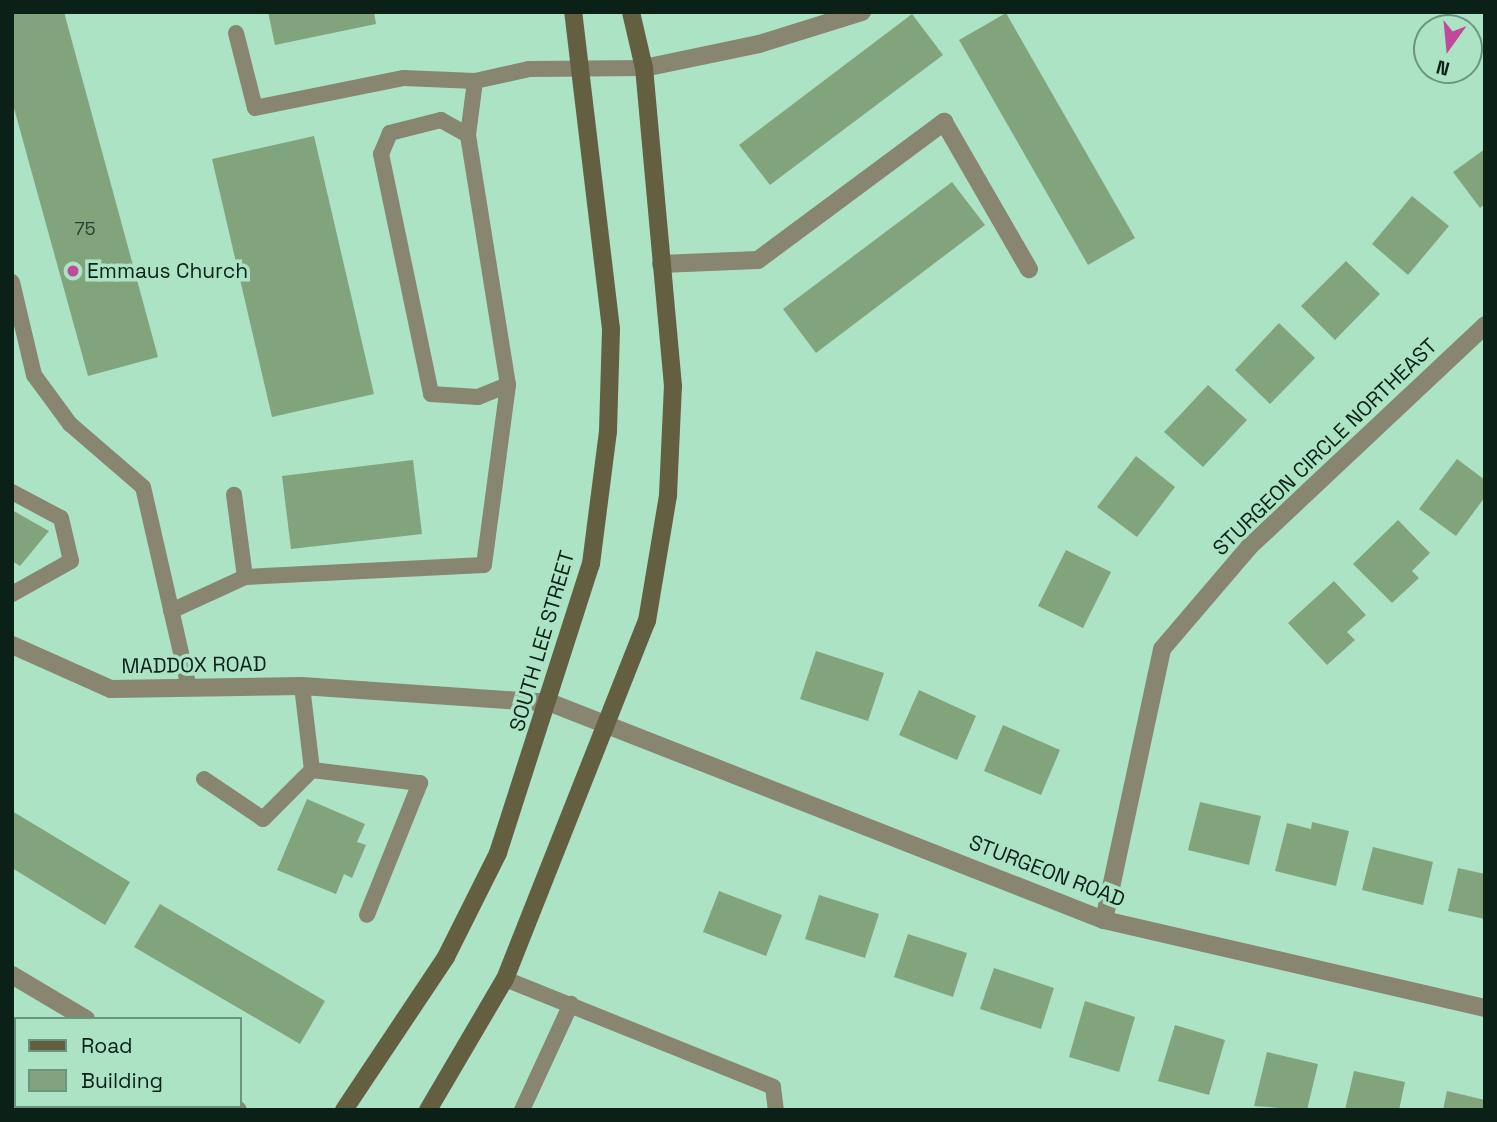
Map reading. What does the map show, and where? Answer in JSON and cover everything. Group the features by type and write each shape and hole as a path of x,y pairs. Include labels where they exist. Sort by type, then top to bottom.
{"main road":[{"name":"SOUTH LEE STREET","path":"344,1110 446,957 498,853 551,703 591,564 608,431 611,329 584,72 573,12"},
{"path":"428,1110 505,979 610,724 648,621 668,495 673,386 644,68 631,12"}],"street":[{"path":"644,68 759,44 862,12"},
{"path":"662,264 758,260 944,122 1029,269"},
{"name":"STURGEON CIRCLE NORTHEAST","path":"1104,920 1163,649 1249,547 1485,325"},
{"name":"MADDOX ROAD","path":"12,645 110,689 302,686 551,703"},
{"name":"STURGEON ROAD","path":"551,703 1104,920 1485,1008"},
{"path":"12,975 83,1017"}],"lane":[{"path":"236,33 255,108 404,78 475,81 529,69 584,72 644,68"},
{"path":"171,611 245,577 484,565 508,384 468,135 475,81"},
{"path":"468,135 442,120 390,133 381,154 431,394 478,397 508,384"},
{"path":"12,282 18,325 34,375 69,424 143,487 189,688"},
{"path":"12,492 61,518 71,561 12,594"},
{"path":"234,495 245,577"},
{"path":"302,686 312,770"},
{"path":"204,779 263,819 312,770"},
{"path":"312,770 419,783 367,915"},
{"path":"505,979 773,1087 776,1110"},
{"path":"522,1110 571,1004"}],"building":[{"name":"Emmaus Church","path":"12,12 64,12 158,357 88,376 12,101"},
{"path":"268,12 374,12 376,24 275,45"},
{"path":"1006,13 1135,238 1088,265 959,40"},
{"path":"912,14 943,55 770,185 739,145"},
{"path":"314,136 374,394 272,417 212,159"},
{"path":"1485,149 1485,204 1480,208 1453,172"},
{"path":"952,182 985,225 816,353 783,309"},
{"path":"1412,196 1449,226 1408,275 1372,244"},
{"path":"1346,261 1380,294 1335,340 1301,306"},
{"path":"1279,323 1315,358 1270,404 1235,370"},
{"path":"1208,385 1247,420 1203,467 1164,432"},
{"path":"1136,456 1175,487 1137,537 1097,507"},
{"path":"1457,459 1485,480 1485,497 1456,536 1419,509"},
{"path":"413,460 422,534 291,549 282,476"},
{"path":"12,510 49,531 20,566 12,561"},
{"path":"1398,520 1430,553 1412,571 1419,578 1392,603 1353,564"},
{"path":"1066,550 1111,572 1083,628 1038,606"},
{"path":"1334,581 1366,615 1347,632 1355,640 1327,665 1288,623"},
{"path":"816,651 884,673 868,721 800,699"},
{"path":"919,690 976,716 957,760 899,735"},
{"path":"1003,725 1060,750 1041,795 984,771"},
{"path":"307,799 365,824 357,842 366,845 352,878 344,874 336,894 277,870"},
{"path":"1200,802 1261,816 1249,865 1188,850"},
{"path":"12,811 130,882 105,925 12,868"},
{"path":"1312,822 1349,831 1336,886 1275,871 1287,823 1311,829"},
{"path":"1373,847 1433,862 1423,905 1362,890"},
{"path":"1458,868 1485,874 1485,919 1448,911"},
{"path":"719,891 782,915 766,956 703,932"},
{"path":"819,895 879,914 865,958 805,939"},
{"path":"160,904 325,1001 300,1044 134,947"},
{"path":"908,934 967,953 953,997 894,977"},
{"path":"994,968 1054,988 1041,1029 980,1009"},
{"path":"1085,1001 1135,1017 1119,1072 1069,1057"},
{"path":"1175,1025 1225,1040 1209,1095 1158,1081"},
{"path":"1267,1052 1318,1064 1307,1110 1254,1106"},
{"path":"12,1069 14,1108 80,1110 12,1110"},
{"path":"1354,1071 1405,1082 1399,1110 1345,1110"},
{"path":"1447,1091 1485,1100 1485,1110 1443,1110"}],"place":[{"name":"Emmaus Church","path":"73,271"}]}
